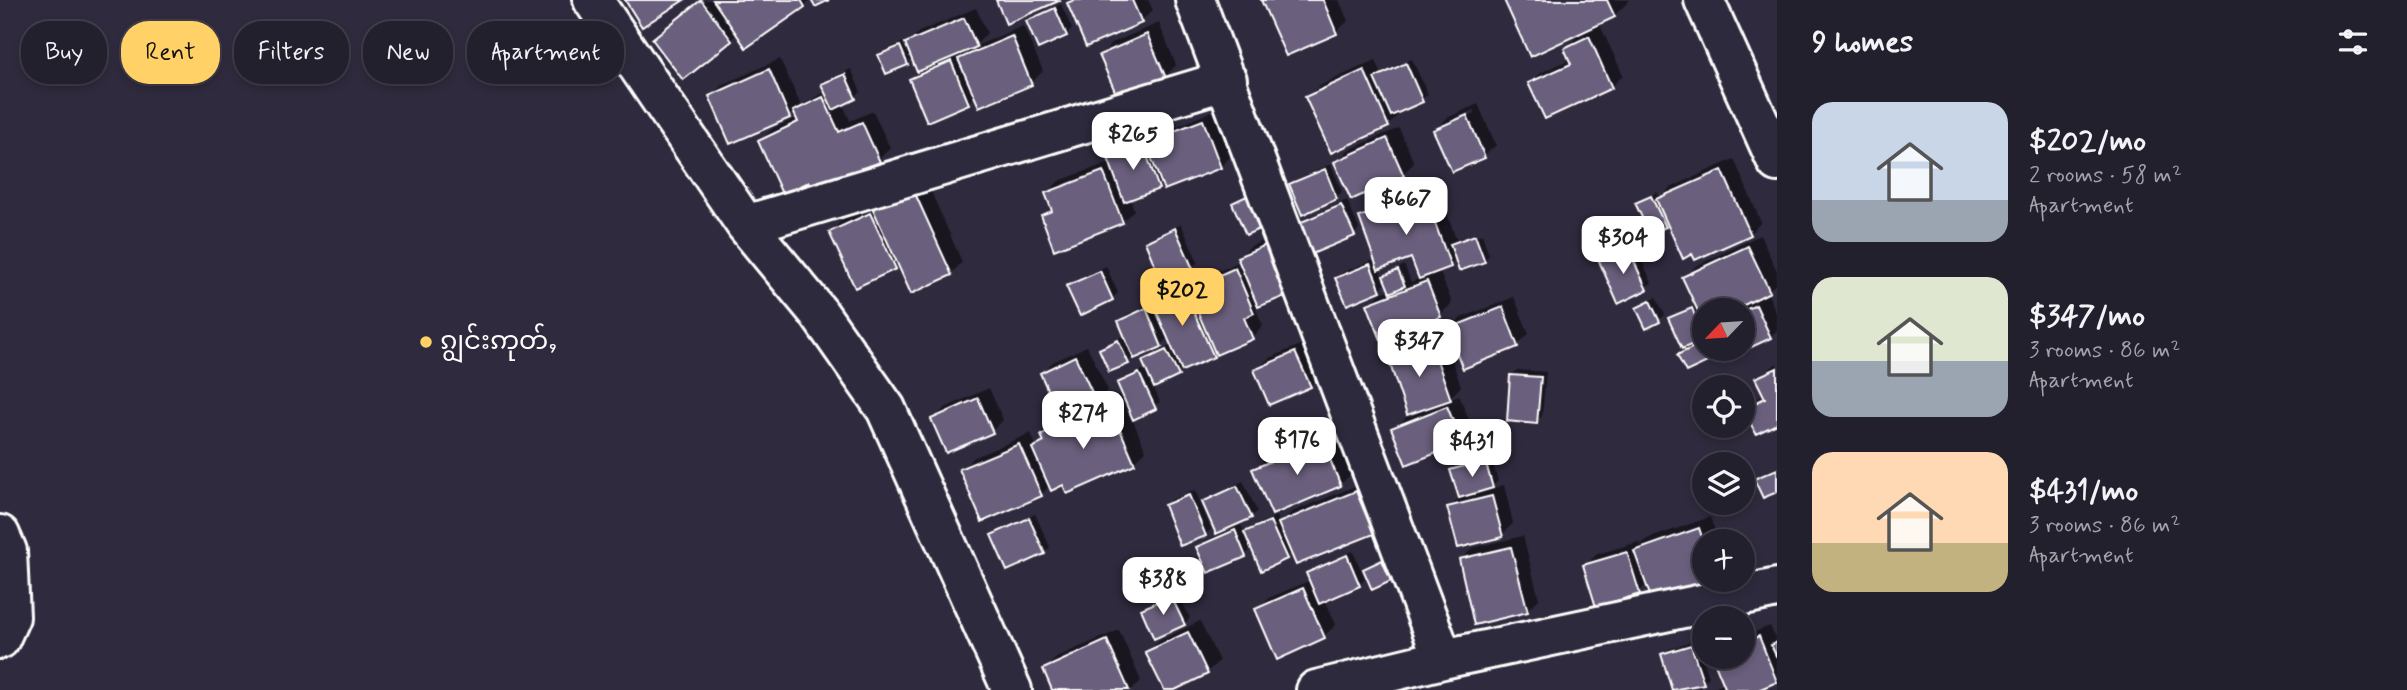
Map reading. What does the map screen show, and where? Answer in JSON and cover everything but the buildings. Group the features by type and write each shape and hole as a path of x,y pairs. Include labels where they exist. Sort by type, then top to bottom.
{"street":[{"path":"593,0 746,225 818,312 886,410 1012,690"},
{"path":"1195,0 1443,659"},
{"path":"1704,0 1777,162"},
{"path":"746,225 1227,80"},
{"path":"0,535 7,551 10,617 0,639"},
{"path":"1316,690 1443,659 1777,589"}],"place":[{"name":"ၵျွင်းဢုတ်ႇ","path":"426,342"}]}
